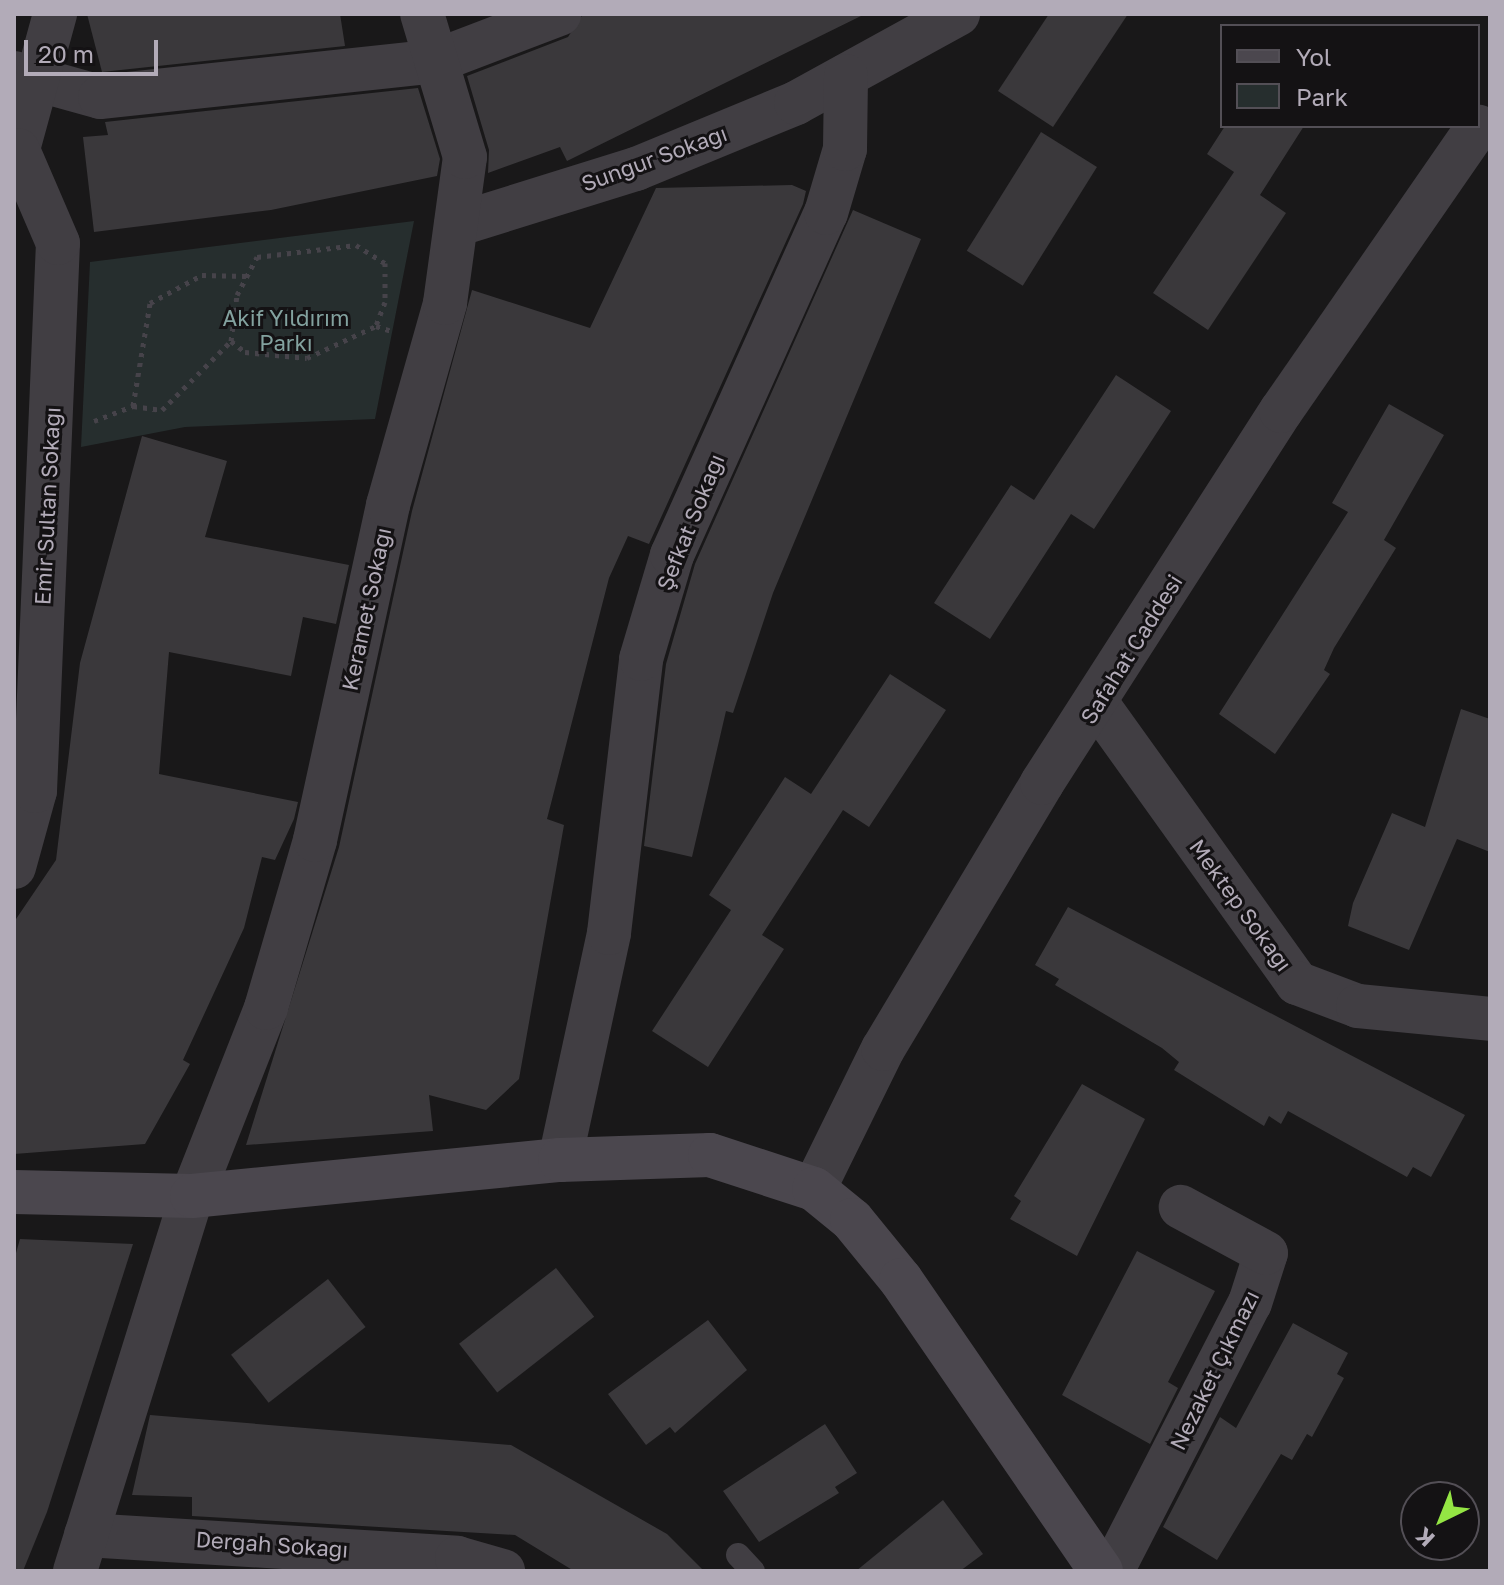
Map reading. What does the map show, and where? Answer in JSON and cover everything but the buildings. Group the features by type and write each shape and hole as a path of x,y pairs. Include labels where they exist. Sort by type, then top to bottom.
{"main road":[{"path":"14,1192 192,1196 560,1160 710,1155 814,1189 852,1220 901,1280 1101,1571"}],"street":[{"path":"16,157 26,79 55,14"},
{"name":"Keramet Sokağı","path":"192,1196 266,1008 315,840 388,505 445,303 465,157 422,14"},
{"path":"26,79 100,97 436,61 559,14"},
{"path":"846,76 958,14"},
{"name":"Sungur Sokağı","path":"456,225 636,169 846,76"},
{"name":"Şefkat Sokağı","path":"560,1160 609,933 641,659 672,555 826,213 845,149 846,76"},
{"name":"Safahat Caddesi","path":"814,1189 890,1035 1042,783 1098,705 1281,411 1477,128"},
{"name":"Emir Sultan Sokağı","path":"14,867 35,791 58,243 16,157"},
{"name":"Mektep Sokağı","path":"1098,705 1297,983 1358,1006 1490,1019"},
{"name":"Dergah Sokağı","path":"192,1196 80,1553 457,1558 503,1571"},
{"name":"Nezaket Çıkmazı","path":"1112,1571 1250,1303 1266,1253 1181,1207"}],"path":[{"path":"52,431 133,406 162,410 231,341 246,276 257,257 356,245 385,263 385,302 376,326 307,358 245,352 231,341"},
{"path":"133,406 150,303 202,275 246,276"}],"green space":[{"name":"Akif Yıldırım Parkı","path":"414,221 375,419 185,427 81,447 90,262"}]}
